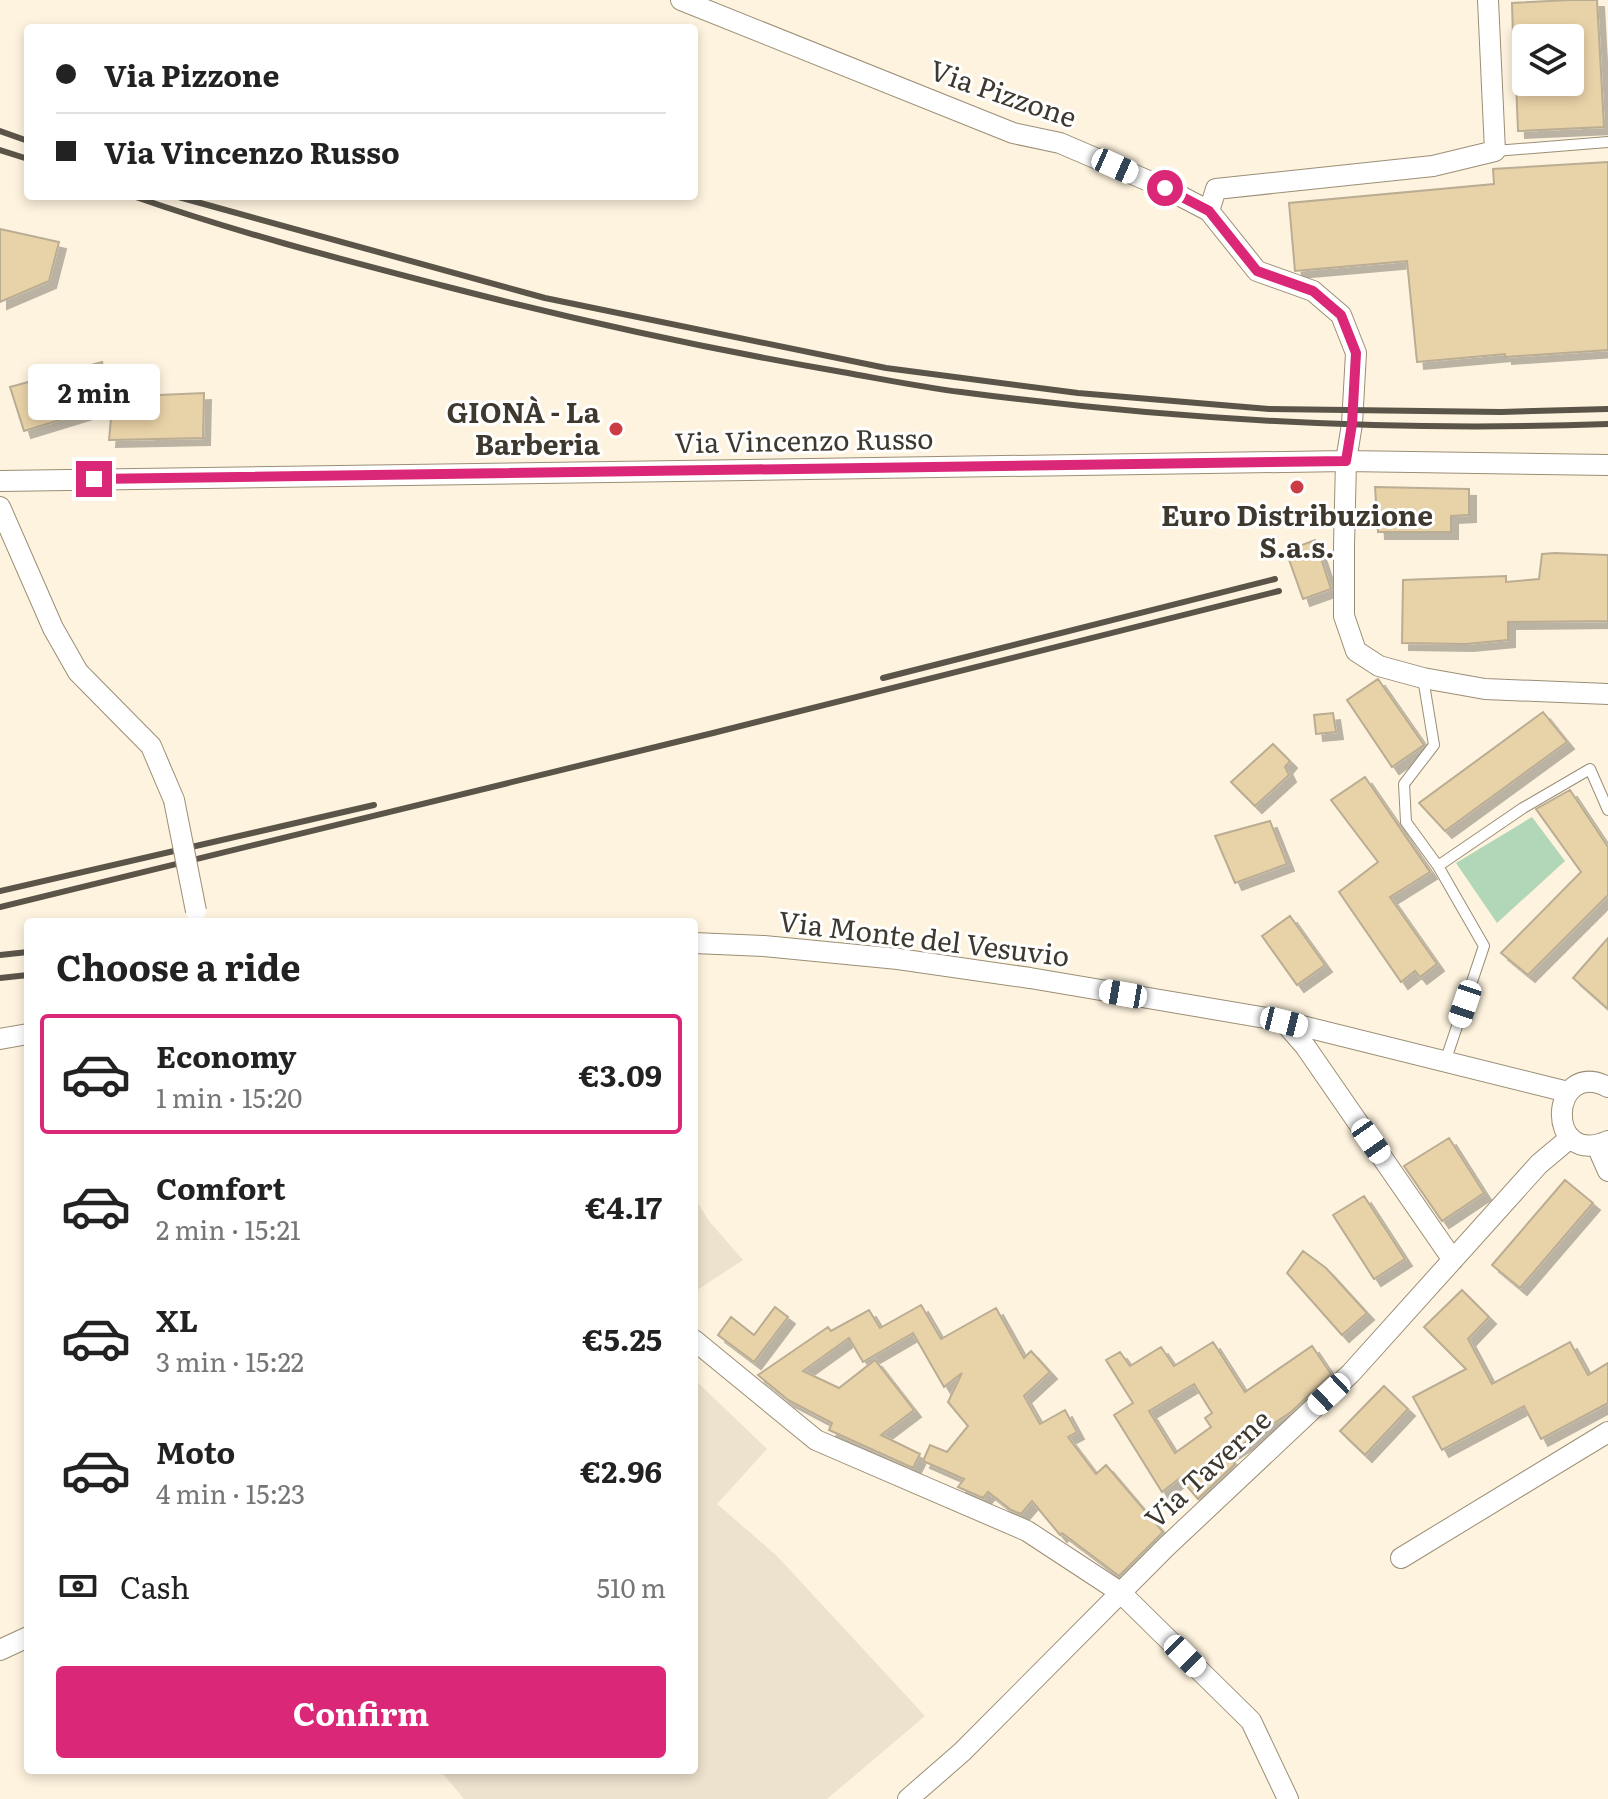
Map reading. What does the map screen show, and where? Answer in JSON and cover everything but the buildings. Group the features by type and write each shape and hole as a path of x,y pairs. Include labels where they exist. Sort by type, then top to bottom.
{"street":[{"name":"Via Pizzone","path":"681,0 1013,133 1060,143 1165,188 1209,211 1257,271 1313,291 1341,315 1356,353 1352,424 1346,461 1344,616 1356,651 1379,666 1485,689 1608,694"},
{"path":"1209,211 1216,189 1433,166 1495,151 1488,0"},
{"name":"Via Vincenzo Russo","path":"0,481 1346,461 1608,465"},
{"path":"0,507 53,628 78,672 151,746 174,800 198,916"},
{"name":"Via Monte del Vesuvio","path":"698,943 898,959 1030,978 1284,1022 1568,1092"},
{"path":"1284,1022 1305,1046 1453,1260"},
{"path":"0,1039 24,1035"},
{"path":"1608,1087 1589,1082 1578,1085 1568,1092 1561,1105 1560,1117 1570,1138 1580,1144 1602,1144 1608,1171"},
{"name":"Via Taverne","path":"908,1799 962,1752 1120,1592 1351,1373 1539,1164 1570,1138"},
{"path":"698,1343 816,1440 1027,1531 1120,1592 1251,1721 1288,1799"},
{"path":"1401,1558 1608,1432"},
{"path":"0,1650 24,1639"}],"lane":[{"path":"1495,151 1608,142"},
{"path":"1423,678 1434,745 1404,784 1406,822 1438,866 1484,946 1445,1062"},
{"path":"1438,866 1523,808 1590,769 1608,810"}],"shaded area":[{"path":"698,1203 709,1221 743,1260 698,1289"},
{"path":"698,1383 767,1449 717,1504 777,1556 925,1716 827,1799 464,1799 443,1774 698,1774"}],"green space":[{"path":"1532,817 1565,861 1497,923 1456,863"}],"railway":[{"path":"0,131 24,140"},
{"path":"0,150 24,158"},
{"path":"145,200 288,244 543,311 742,354 931,388 1122,410 1284,422 1446,426 1608,424"},
{"path":"190,200 545,298 886,368 1078,393 1269,409 1501,412 1608,409"},
{"path":"883,678 1275,579"},
{"path":"0,907 1279,591"},
{"path":"0,891 374,805"},
{"path":"0,955 24,952"},
{"path":"0,978 24,975"}],"place":[{"name":"GIONÀ - La Barberia","path":"616,429"},
{"name":"Euro Distribuzione S.a.s.","path":"1297,487"}],"route":[{"path":"94,479 1346,461 1352,424 1356,353 1341,315 1313,291 1257,271 1209,211 1165,188"}]}
